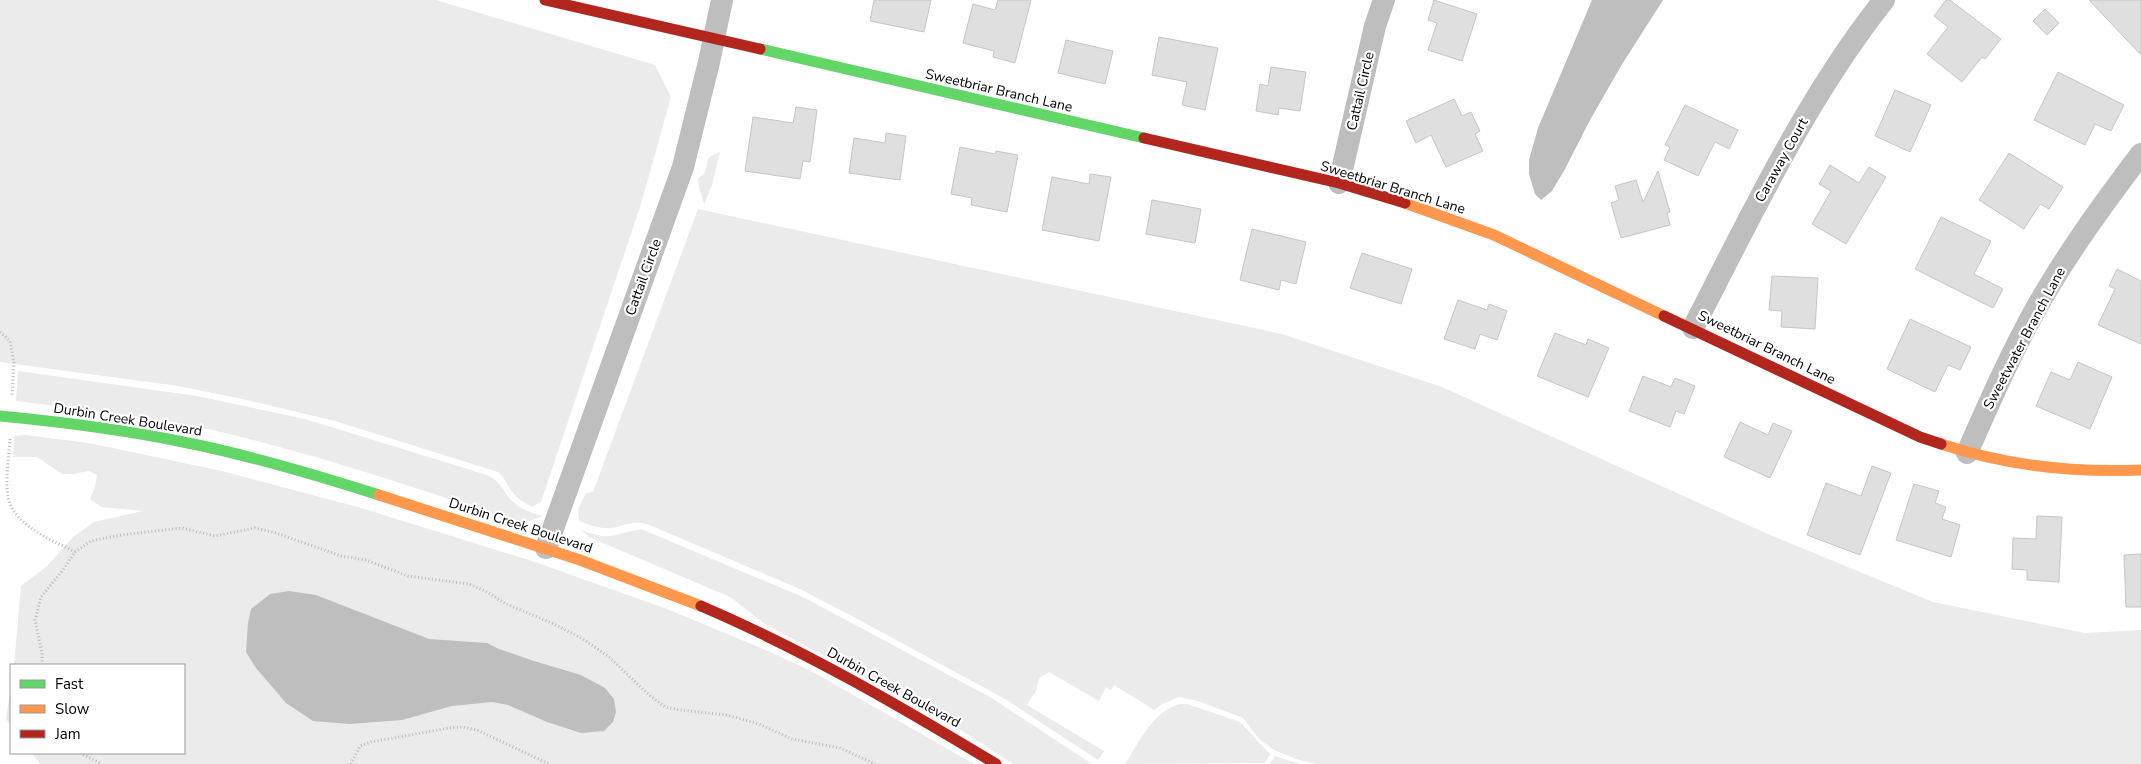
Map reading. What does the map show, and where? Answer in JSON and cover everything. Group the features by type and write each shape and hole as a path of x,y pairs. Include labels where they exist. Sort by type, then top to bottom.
{"street":[{"name":"Sweetbriar Branch Lane","path":"545,0 1340,183 1426,210 1494,235 1920,437 1967,453 2015,465 2058,471 2104,473 2141,470"},
{"name":"Cattail Circle","path":"546,548 683,167 715,40 722,0"},
{"name":"Cattail Circle","path":"1340,183 1375,26 1384,0"},
{"name":"Caraway Court","path":"1693,328 1780,159 1828,80 1884,0"},
{"name":"Sweetwater Branch Lane","path":"1967,453 2000,379 2038,306 2089,225 2141,154"},
{"name":"Durbin Creek Boulevard","path":"5,416 80,424 144,434 216,449 351,486 546,548 662,590 731,619 847,676 996,764"}],"path":[{"path":"0,332 10,341 14,363 5,416 8,491 12,508 25,523 75,552"},
{"path":"42,664 42,653 34,620 41,596 63,570 75,552 91,541 121,535 182,528 215,536 255,528 276,533 341,556 366,560 408,576 469,584 487,592 506,604 554,624 583,639 609,657 648,694 665,707 726,715 759,724 792,739 840,748 874,764"},
{"path":"351,764 360,746 371,742 462,727 477,730 549,764"},
{"path":"82,754 102,764"}],"shaded area":[{"path":"0,0 436,0 655,65 671,97 641,204 541,502 532,507 522,501 512,492 498,472 335,421 178,386 0,362"},
{"path":"1592,0 1663,0 1621,66 1552,191 1541,200 1535,194 1529,174 1529,160 1538,128"},
{"path":"720,152 712,185 704,204 698,179 704,174 709,157"},
{"path":"698,209 1282,334 1442,387 1770,535 1933,602 2085,633 2141,630 2141,764 1315,764 1274,750 1260,740 1243,718 1198,701 1179,697 1162,704 1154,710 1114,685 1111,690 1106,687 1099,701 1049,672 1039,678 1036,691 1027,705 1104,751 1098,760 1005,699 800,589 647,524 632,523 607,528 579,521 578,510 586,493 593,492"},
{"path":"18,371 197,396 305,419 487,475 498,482 511,500 518,506 543,516 526,522 517,521 325,460 208,429 89,410 16,401"},
{"path":"25,435 89,443 222,471 358,507 535,562 667,609 768,651 813,672 974,764 40,764 33,754 185,754 185,664 14,664 21,586 47,566 73,537 94,522 143,511 101,507 90,499 97,475 89,471 62,474 37,457 13,457 14,436"},
{"path":"641,529 803,597 990,697 1092,764 1013,764 958,728 765,624 730,597 589,537 581,530 600,536 612,536"},
{"path":"289,591 316,595 429,639 487,643 534,661 581,675 605,688 614,699 616,712 613,722 604,731 581,733 547,722 508,705 492,702 452,706 402,720 350,724 313,721 286,703 256,668 246,652 251,609 270,594"},
{"path":"10,692 10,725 6,719"},
{"path":"1187,704 1240,722 1270,754 1265,763 1125,764 1155,720 1171,707"},
{"path":"1275,756 1300,764 1270,764"}],"building":[{"path":"874,0 931,0 924,32 870,21"},
{"path":"998,0 1031,0 1015,63 993,57 994,51 963,43 973,4 995,10"},
{"path":"1434,0 1477,14 1462,61 1428,50 1437,23 1428,20"},
{"path":"1946,0 1950,0 2001,39 1985,59 1982,57 1962,82 1927,54 1948,27 1934,16"},
{"path":"2089,0 2141,0 2141,55"},
{"path":"2045,9 2059,23 2047,35 2033,21"},
{"path":"1159,37 1218,48 1205,110 1182,105 1187,82 1152,75"},
{"path":"1066,40 1113,51 1105,84 1058,73"},
{"path":"1271,67 1306,72 1300,111 1279,108 1278,115 1256,111 1260,84 1268,86"},
{"path":"2058,72 2124,105 2111,131 2095,124 2085,145 2034,120"},
{"path":"1895,90 1931,105 1910,152 1875,136"},
{"path":"1454,99 1462,116 1471,112 1480,131 1475,134 1483,151 1446,167 1431,135 1416,143 1406,121"},
{"path":"1685,105 1738,130 1729,149 1715,142 1698,176 1664,160 1670,147 1665,145"},
{"path":"796,107 817,110 810,162 803,161 800,179 745,171 753,117 793,123"},
{"path":"886,133 906,136 900,180 849,173 854,138 885,143"},
{"path":"960,147 995,154 996,151 1018,155 1007,212 971,205 972,198 951,194"},
{"path":"2009,153 2063,187 2049,209 2040,204 2024,229 1979,200"},
{"path":"1830,165 1859,183 1869,167 1886,177 1846,244 1812,224 1831,191 1819,184"},
{"path":"1658,171 1670,212 1667,213 1670,225 1621,238 1611,203 1619,200 1615,186 1636,180 1643,202"},
{"path":"1090,174 1111,177 1099,241 1042,230 1052,177 1089,184"},
{"path":"1152,200 1201,209 1195,243 1146,234"},
{"path":"1941,217 1991,241 1974,274 2003,289 1993,308 1915,269"},
{"path":"1252,229 1306,242 1296,284 1281,280 1279,290 1240,280"},
{"path":"1362,253 1412,269 1401,304 1350,288"},
{"path":"2117,269 2141,281 2141,344 2098,325 2115,289 2109,286"},
{"path":"1772,276 1818,278 1815,329 1781,327 1782,311 1769,310"},
{"path":"1458,300 1487,310 1489,304 1507,311 1497,340 1480,334 1475,349 1444,339"},
{"path":"1910,319 1971,347 1960,370 1948,365 1935,392 1887,369"},
{"path":"1555,333 1586,345 1588,339 1609,348 1588,397 1537,376"},
{"path":"2078,362 2112,377 2090,429 2036,406 2051,372 2070,380"},
{"path":"1643,376 1671,387 1675,378 1695,386 1684,414 1676,411 1670,427 1629,411"},
{"path":"1740,422 1768,435 1773,423 1792,431 1770,478 1724,457"},
{"path":"1872,466 1891,473 1860,555 1807,535 1826,483 1861,496"},
{"path":"1914,484 1939,491 1935,503 1946,507 1942,519 1960,525 1951,557 1896,540"},
{"path":"2037,516 2062,517 2059,582 2027,580 2027,570 2012,569 2013,538 2036,539"},
{"path":"2141,554 2141,607 2126,607 2124,555"}],"traffic: fast":[{"path":"760,49 1144,138"},
{"path":"0,416 94,427 188,443 284,466 379,495"}],"traffic: slow":[{"path":"1405,203 1494,235 1664,316"},
{"path":"1941,444 1966,452 2015,463 2065,469 2141,470"},
{"path":"379,495 580,560 701,606"}],"traffic: jam":[{"path":"545,0 760,49"},
{"path":"1144,138 1339,183 1405,203"},
{"path":"1664,316 1920,437 1941,444"},
{"path":"701,606 814,660 924,721 996,764"}]}
